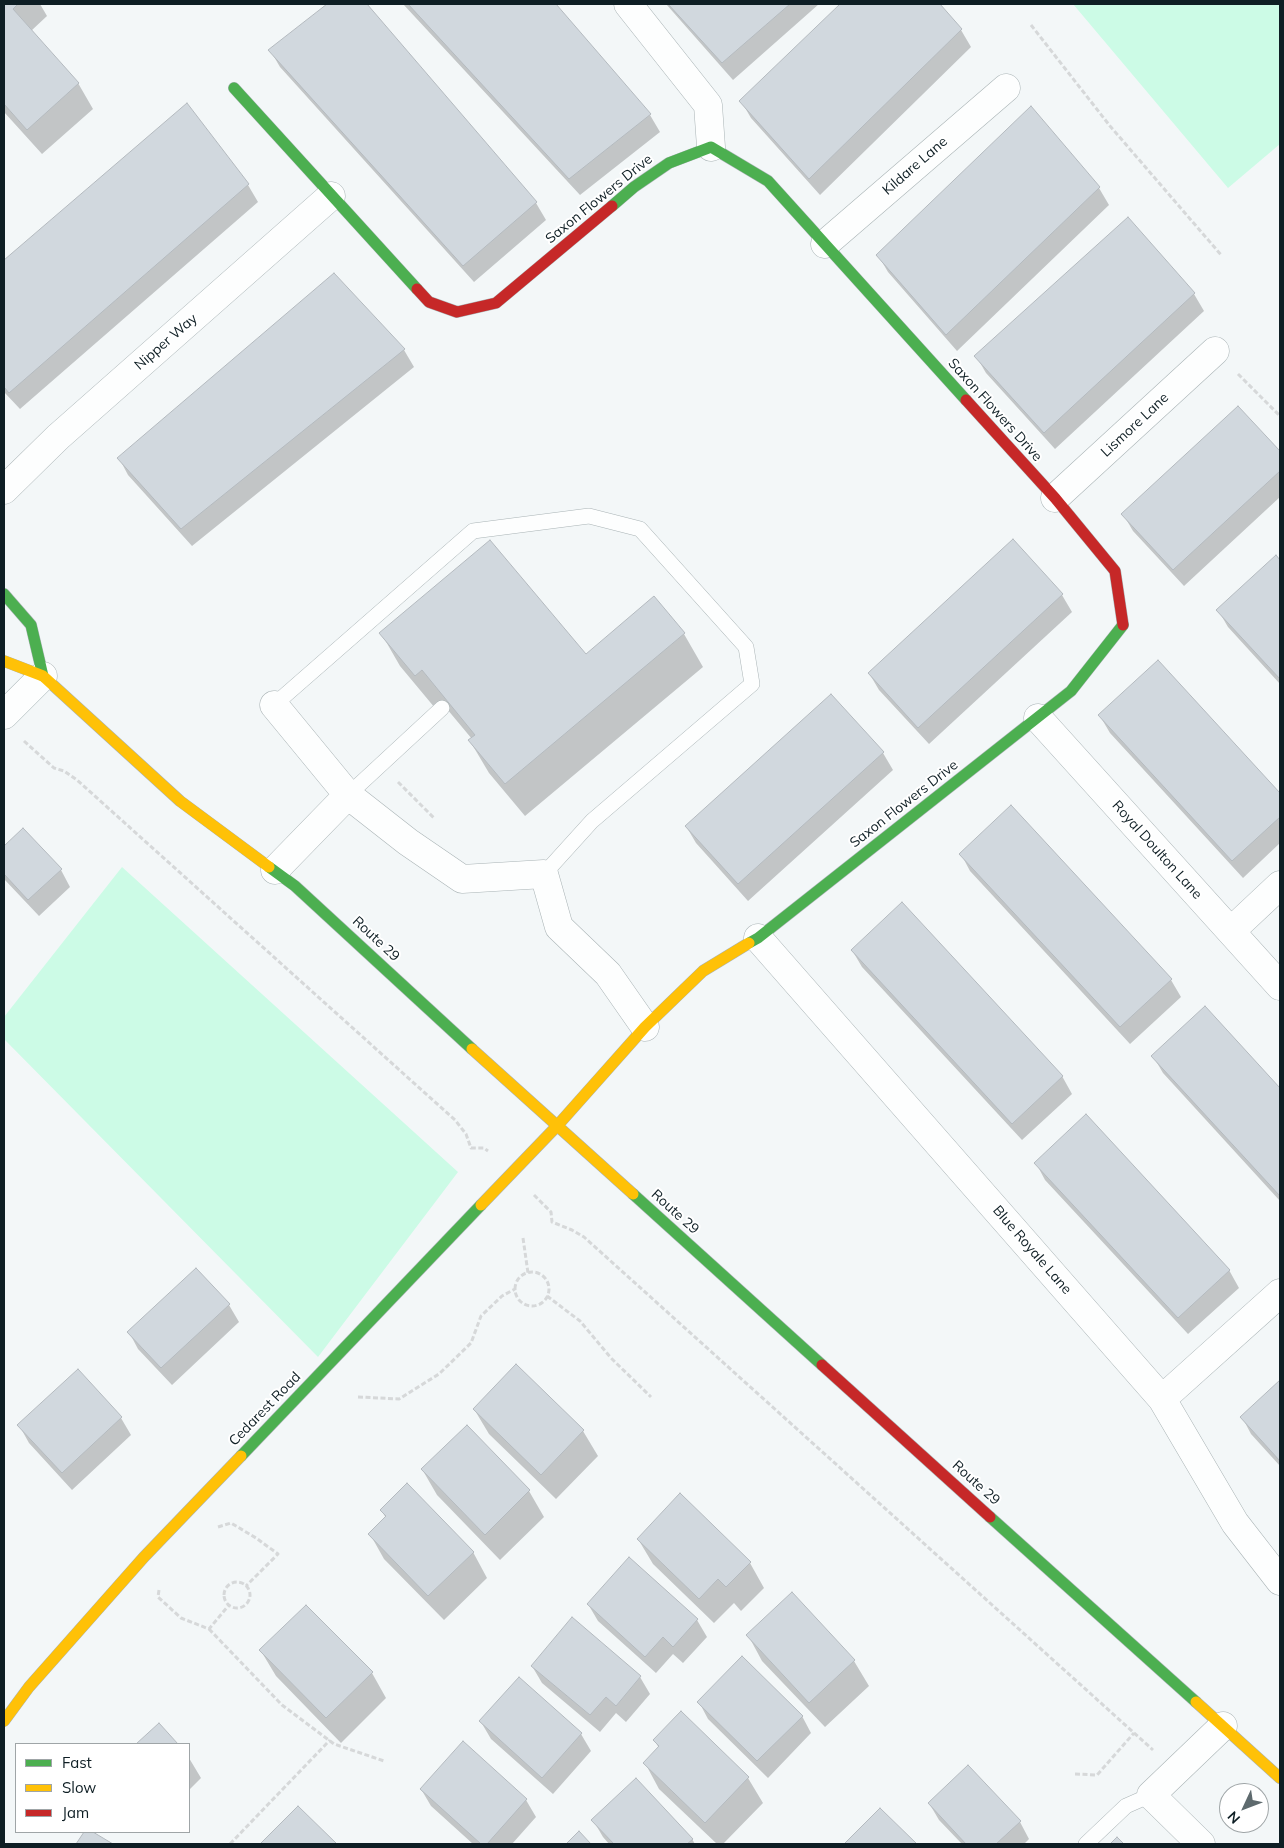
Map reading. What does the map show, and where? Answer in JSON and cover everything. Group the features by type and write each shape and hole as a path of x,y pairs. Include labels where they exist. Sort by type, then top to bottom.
{"street":[{"path":"628,4 708,105 712,147"},
{"name":"Saxon Flowers Drive","path":"234,88 429,302 457,312 496,303 634,187 669,163 712,147 768,182 1055,498 1115,571 1123,627 1071,691 758,938 703,971 645,1027 558,1126"},
{"name":"Kildare Lane","path":"825,244 1006,88"},
{"name":"Nipper Way","path":"4,490 58,437 331,196"},
{"name":"Lismore Lane","path":"1055,498 1215,351"},
{"path":"4,594 31,625 43,676 11,726"},
{"name":"Route 29","path":"4,661 43,676 180,800 296,886 558,1126 1280,1778"},
{"path":"274,705 348,795 408,842 462,879 544,874 559,927 608,974 645,1027"},
{"name":"Royal Doulton Lane","path":"1038,718 1280,986"},
{"path":"275,870 348,795"},
{"path":"1231,931 1280,885"},
{"name":"Blue Royale Lane","path":"758,938 1162,1399 1235,1522 1280,1581"},
{"name":"Cedarest Road","path":"4,1721 29,1687 144,1557 558,1126"},
{"path":"1162,1399 1280,1293"},
{"path":"1201,1844 1151,1796 1223,1726"}],"lane":[{"path":"274,705 473,531 589,516 640,529 746,647 752,684 592,821 544,874"},
{"path":"348,795 442,708"},
{"path":"1086,1844 1126,1806 1151,1796"}],"path":[{"path":"1031,25 1110,126 1222,256"},
{"path":"1215,351 1280,416"},
{"path":"11,726 54,768 77,780 455,1120 466,1134 471,1148 484,1148 513,1173 551,1212 552,1222 584,1237 1176,1771"},
{"path":"523,1238 528,1273"},
{"path":"528,1273 538,1274 546,1280 548,1286 547,1296 539,1304 528,1305 519,1300 515,1289 519,1278 528,1273"},
{"path":"358,1397 398,1399 439,1374 471,1342 481,1316 502,1296 515,1289"},
{"path":"547,1296 580,1321 611,1358 651,1397"},
{"path":"214,1529 231,1523 278,1554 246,1586"},
{"path":"239,1582 246,1586 249,1590 249,1598 245,1605 237,1608 229,1605 224,1598 225,1589 231,1583 239,1582"},
{"path":"160,1589 158,1597 181,1618 209,1629 282,1705 334,1744 384,1761"},
{"path":"209,1629 229,1605"},
{"path":"1075,1774 1097,1775 1134,1733"},
{"path":"230,1844 330,1740"}],"green space":[{"path":"1073,4 1280,4 1280,144 1228,188"},
{"path":"122,867 458,1172 318,1357 4,1039 4,1017"}],"building":[{"path":"4,4 18,4 13,9 79,83 27,130 4,104"},
{"path":"327,4 367,4 537,202 463,266 268,50"},
{"path":"408,4 556,4 651,114 569,179"},
{"path":"668,4 790,4 722,63"},
{"path":"840,4 940,4 962,29 809,179 739,101"},
{"path":"187,103 249,184 9,393 4,387 4,260"},
{"path":"1031,106 1100,187 946,335 876,255"},
{"path":"1128,217 1195,293 1044,433 974,356"},
{"path":"334,273 405,349 181,529 117,458"},
{"path":"1238,406 1280,451 1280,471 1173,570 1121,514"},
{"path":"1013,539 1063,594 918,728 868,673"},
{"path":"490,540 586,654 654,596 685,633 505,784 468,740 475,735 422,670 415,676 379,633"},
{"path":"1276,555 1280,560 1280,679 1216,610"},
{"path":"1158,660 1280,793 1280,817 1232,861 1098,715"},
{"path":"831,694 884,752 738,884 685,826"},
{"path":"1011,805 1172,979 1120,1027 959,854"},
{"path":"23,828 62,869 28,900 4,874 4,846"},
{"path":"902,902 1063,1076 1012,1124 851,950"},
{"path":"1205,1006 1280,1088 1280,1196 1151,1056"},
{"path":"1086,1114 1230,1270 1178,1318 1034,1163"},
{"path":"196,1268 230,1304 161,1368 127,1332"},
{"path":"516,1364 584,1430 541,1475 473,1409"},
{"path":"78,1369 122,1417 62,1473 17,1425"},
{"path":"1280,1380 1280,1461 1240,1417"},
{"path":"467,1425 530,1490 485,1535 421,1469"},
{"path":"407,1483 474,1552 428,1596 368,1534 386,1516 380,1510"},
{"path":"680,1493 751,1562 726,1587 718,1579 699,1599 637,1539"},
{"path":"629,1557 698,1619 673,1647 663,1637 645,1657 587,1604"},
{"path":"792,1592 855,1660 809,1703 746,1635"},
{"path":"306,1605 373,1672 326,1718 259,1650"},
{"path":"572,1617 641,1676 616,1706 606,1697 590,1715 531,1666"},
{"path":"742,1656 803,1716 757,1761 697,1702"},
{"path":"519,1677 582,1733 542,1778 479,1721"},
{"path":"681,1711 749,1777 705,1823 643,1763 659,1746 653,1740"},
{"path":"159,1723 177,1743 137,1743"},
{"path":"463,1741 527,1799 487,1844 481,1844 420,1789"},
{"path":"968,1765 1021,1821 996,1844 966,1844 928,1803"},
{"path":"636,1778 693,1839 687,1844 614,1844 591,1820"},
{"path":"298,1806 337,1844 260,1844"},
{"path":"880,1808 917,1844 844,1844"},
{"path":"579,1831 591,1844 566,1844"},
{"path":"83,1833 95,1833 113,1844 76,1844"},
{"path":"1117,1837 1124,1844 1110,1844"}],"traffic: fast":[{"path":"234,88 417,289"},
{"path":"612,206 634,187 669,163 711,147 768,181 966,400"},
{"path":"4,594 31,625 43,676"},
{"path":"749,943 758,938 1071,691 1123,625"},
{"path":"269,867 295,886 472,1049"},
{"path":"633,1194 822,1365"},
{"path":"241,1456 481,1205"},
{"path":"990,1517 1196,1702"}],"traffic: slow":[{"path":"4,661 43,676 180,801 269,867"},
{"path":"481,1205 557,1126 645,1027 703,971 749,943"},
{"path":"472,1049 633,1194"},
{"path":"4,1721 29,1687 144,1557 241,1456"},
{"path":"1196,1702 1280,1778"}],"traffic: jam":[{"path":"417,289 429,302 457,312 496,303 612,206"},
{"path":"966,400 1055,498 1115,571 1123,625"},
{"path":"822,1365 990,1517"}]}
